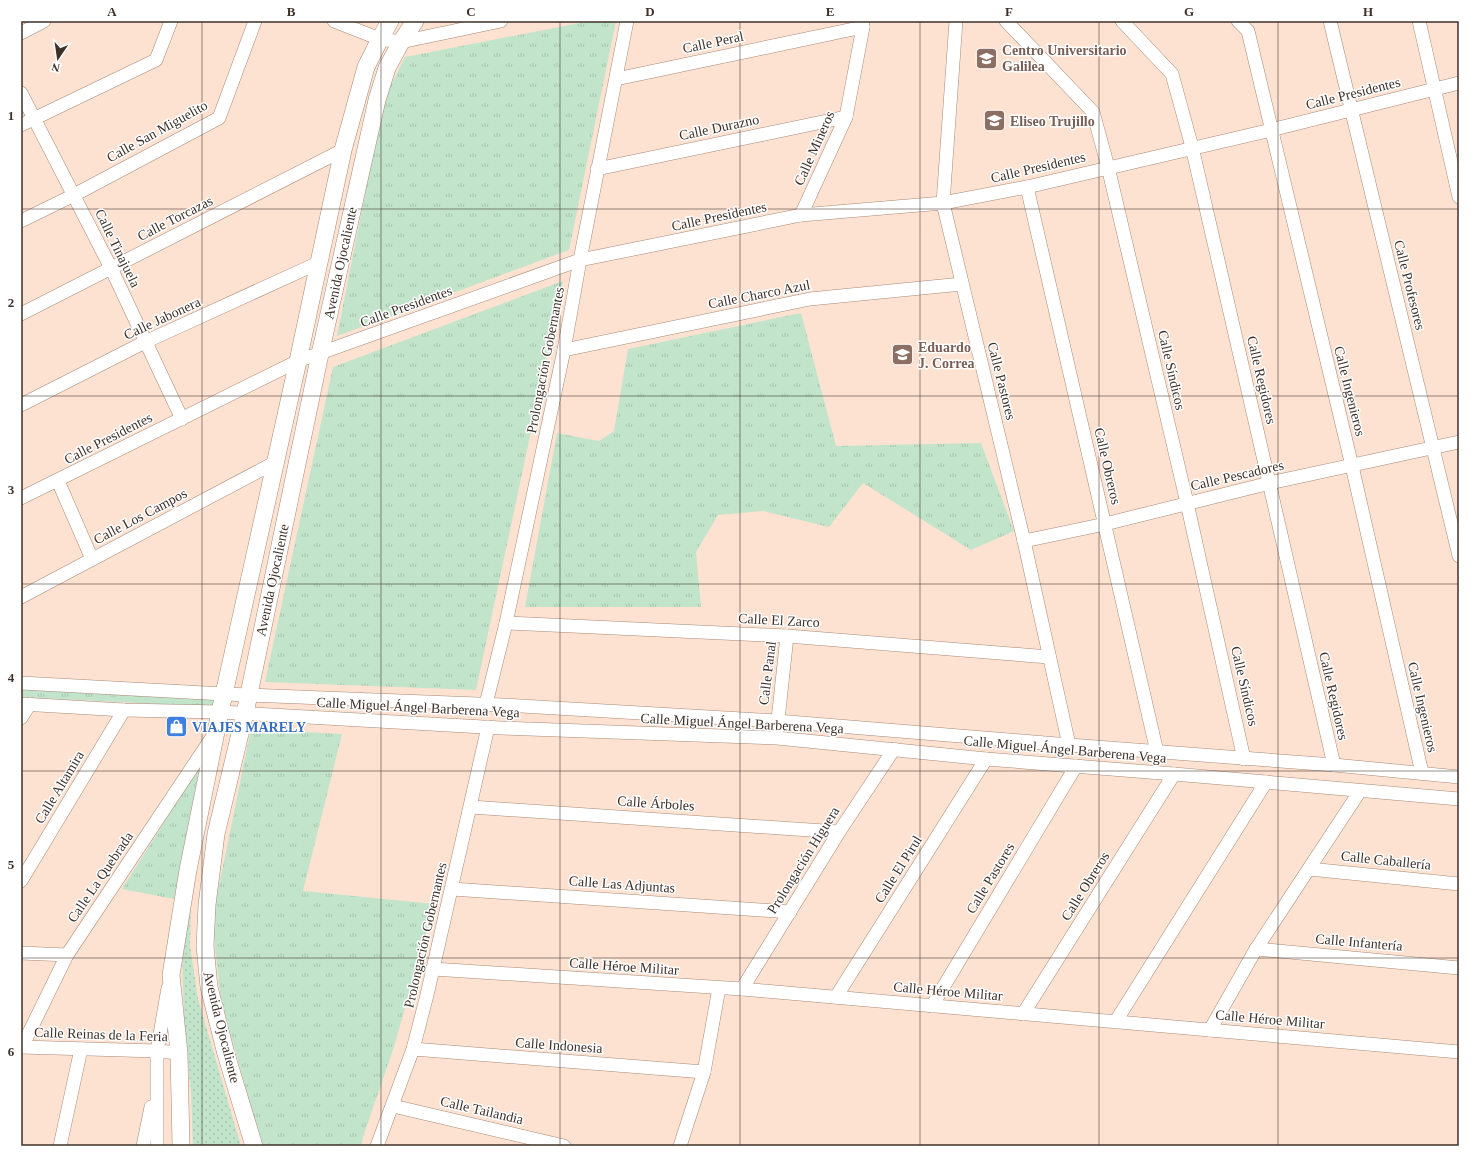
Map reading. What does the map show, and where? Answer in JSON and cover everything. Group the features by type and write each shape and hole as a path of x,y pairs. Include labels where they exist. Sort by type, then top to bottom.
{"main road":[{"name":"Avenida Ojocaliente","path":"181,1146 179,1053 171,974 188,870 220,712 343,150 366,67 390,21"},
{"name":"Avenida Ojocaliente","path":"254,1146 226,1054 209,987 205,946 207,905 216,834 245,713 320,354 377,100 387,68 401,42 415,21"}],"street":[{"path":"21,33 44,21"},
{"path":"21,125 156,60 171,21"},
{"name":"Calle San Miguelito","path":"21,221 74,195 219,118 255,21"},
{"path":"334,21 380,39 401,42 501,21"},
{"name":"Prolongación Gobernantes","path":"486,704 506,623 564,350 597,168 627,21"},
{"name":"Calle Pastores","path":"956,21 943,204 1024,542 1069,746"},
{"name":"Calle Síndicos","path":"1006,21 1093,112 1108,167 1187,503 1244,759"},
{"name":"Calle Regidores","path":"1122,21 1172,74 1192,147 1334,765"},
{"name":"Calle Ingenieros","path":"1238,21 1248,31 1270,130 1352,466 1422,773"},
{"name":"Calle Profesores","path":"1330,21 1459,556"},
{"path":"1418,21 1459,196"},
{"name":"Calle Peral","path":"616,79 863,24"},
{"name":"Calle Mineros","path":"801,215 846,117 863,24"},
{"name":"Calle Presidentes","path":"21,498 298,361 580,260 801,215 943,204 1027,187 1192,147 1270,130 1459,83"},
{"name":"Calle Tinajuela","path":"21,93 111,268 182,419"},
{"name":"Calle Durazno","path":"597,168 846,117"},
{"name":"Calle Torcazas","path":"21,314 343,150"},
{"name":"Calle Obreros","path":"1027,187 1157,752"},
{"name":"Calle Jabonera","path":"21,405 145,342 318,263"},
{"name":"Calle Charco Azul","path":"564,350 810,299 962,284"},
{"name":"Calle Pescadores","path":"1024,542 1105,524 1270,483 1459,442"},
{"name":"Calle Los Campos","path":"21,597 274,463"},
{"path":"58,481 92,559"},
{"name":"Calle El Zarco","path":"506,623 787,636 1049,657"},
{"name":"Calle Panal","path":"777,738 777,721 787,636"},
{"name":"Calle Miguel Ángel Barberena Vega","path":"21,683 224,694 486,704 777,721 1069,746 1334,765 1459,777"},
{"path":"21,718 25,704"},
{"name":"Calle Miguel Ángel Barberena Vega","path":"25,704 124,710 245,713 488,727 777,738 986,759 1459,799"},
{"name":"Calle Altamira","path":"21,881 124,710"},
{"name":"Prolongación Gobernantes","path":"377,1146 413,1049 452,889 488,727"},
{"name":"Calle La Quebrada","path":"22,1047 67,955 216,731"},
{"name":"Prolongación Higuera","path":"742,989 839,832 894,749"},
{"name":"Calle El Pirul","path":"836,997 986,759"},
{"name":"Calle Pastores","path":"932,1006 1076,766"},
{"name":"Calle Obreros","path":"1024,1014 1174,774"},
{"path":"1116,1021 1266,782"},
{"path":"1210,1030 1256,949 1360,791"},
{"name":"Calle Árboles","path":"471,807 839,832"},
{"name":"Calle Caballería","path":"1310,869 1459,884"},
{"name":"Calle Las Adjuntas","path":"452,889 790,912"},
{"name":"Calle Infantería","path":"1256,949 1459,968"},
{"path":"21,953 67,955"},
{"name":"Calle Héroe Militar","path":"433,969 742,989 1459,1052"},
{"name":"Avenida Ojocaliente","path":"157,1146 156,1051 171,974"},
{"path":"680,1146 704,1072 719,988"},
{"name":"Calle Reinas de la Feria","path":"22,1047 179,1053"},
{"path":"60,1146 81,1049"},
{"name":"Calle Indonesia","path":"413,1049 704,1072"},
{"path":"143,1146 156,1084"},
{"name":"Calle Tailandia","path":"393,1106 564,1146"}],"green space":[{"path":"590,21 616,21 569,250 337,336 384,99 405,57"},
{"path":"563,281 476,690 265,682 333,367"},
{"path":"801,313 836,446 981,443 1014,531 971,550 863,483 829,527 763,511 718,515 696,552 701,607 525,607 557,433 599,441 614,431 628,349"},
{"path":"21,689 215,698 215,707 21,697"},
{"path":"251,729 342,734 303,891 435,904 393,1050 361,1146 262,1146 221,1000 212,920"},
{"path":"201,764 174,899 122,889"},
{"path":"191,899 190,946 198,999 241,1146 193,1146 191,1092 184,1022 182,949"}],"place":[{"name":"Centro Universitario Galilea","path":"987,58"},
{"name":"Eliseo Trujillo","path":"994,121"},
{"name":"Eduardo J. Correa","path":"902,355"},
{"name":"VIAJES MARELY","path":"177,727"}]}
